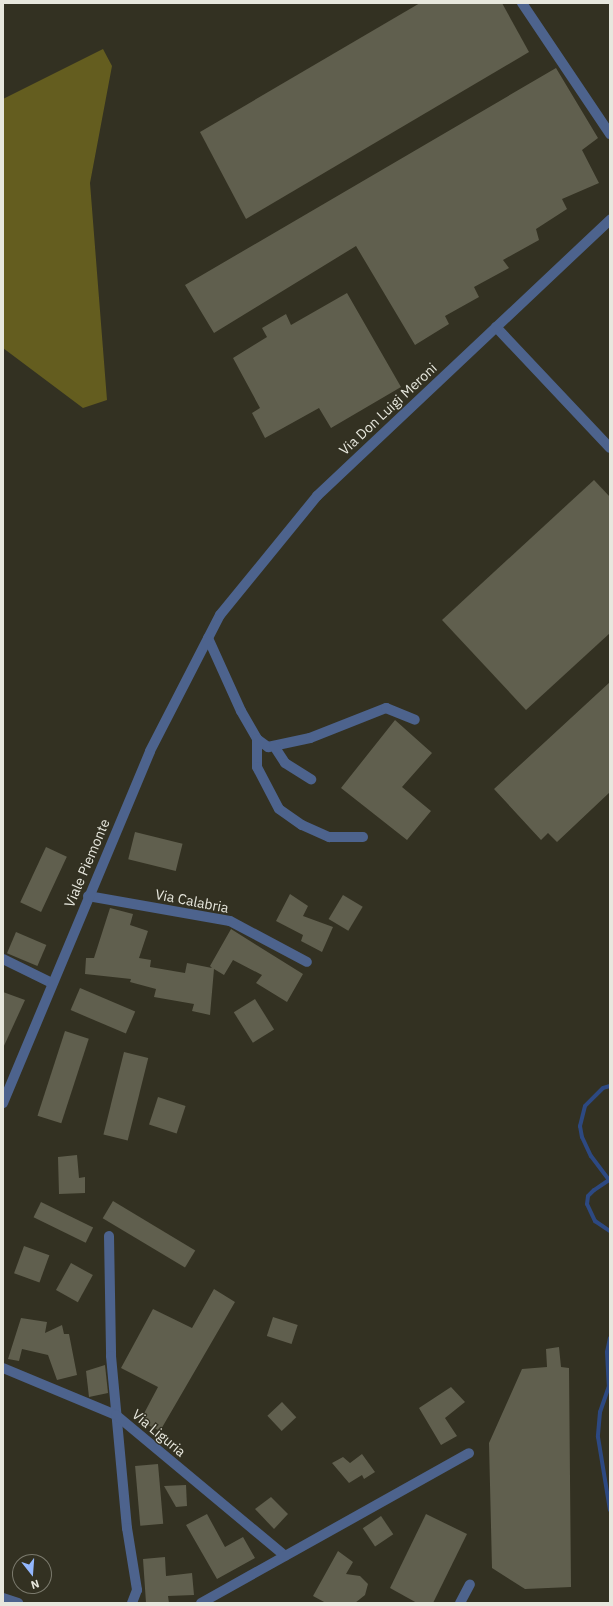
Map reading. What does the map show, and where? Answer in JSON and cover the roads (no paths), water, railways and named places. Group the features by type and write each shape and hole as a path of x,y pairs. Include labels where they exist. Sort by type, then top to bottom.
{"street":[{"path":"522,3 610,134"},
{"name":"Via Don Luigi Meroni","path":"208,638 220,615 317,496 610,220"},
{"path":"496,327 610,448"},
{"path":"208,638 256,739 258,767 279,809 302,826 329,837 363,837"},
{"name":"Viale Piemonte","path":"3,1103 88,896 150,751 208,638"},
{"path":"256,739 268,747 310,738 386,708 415,720"},
{"path":"274,746 285,763 311,779"},
{"name":"Via Calabria","path":"88,896 230,921 307,962"},
{"path":"3,959 52,983"},
{"name":"Via Liguria","path":"110,1236 111,1356 116,1415 285,1556"},
{"path":"3,1368 116,1415 127,1528 137,1590 132,1603"},
{"path":"201,1603 469,1452"},
{"path":"460,1603 470,1584"},
{"path":"3,1598 18,1603"}],"waterway":[{"path":"610,1086 603,1088 585,1106 580,1126 582,1137 591,1156 609,1180 588,1196 587,1204 595,1221 610,1231"},
{"path":"610,1338 607,1352 609,1386 600,1412 598,1437 610,1510"}]}
